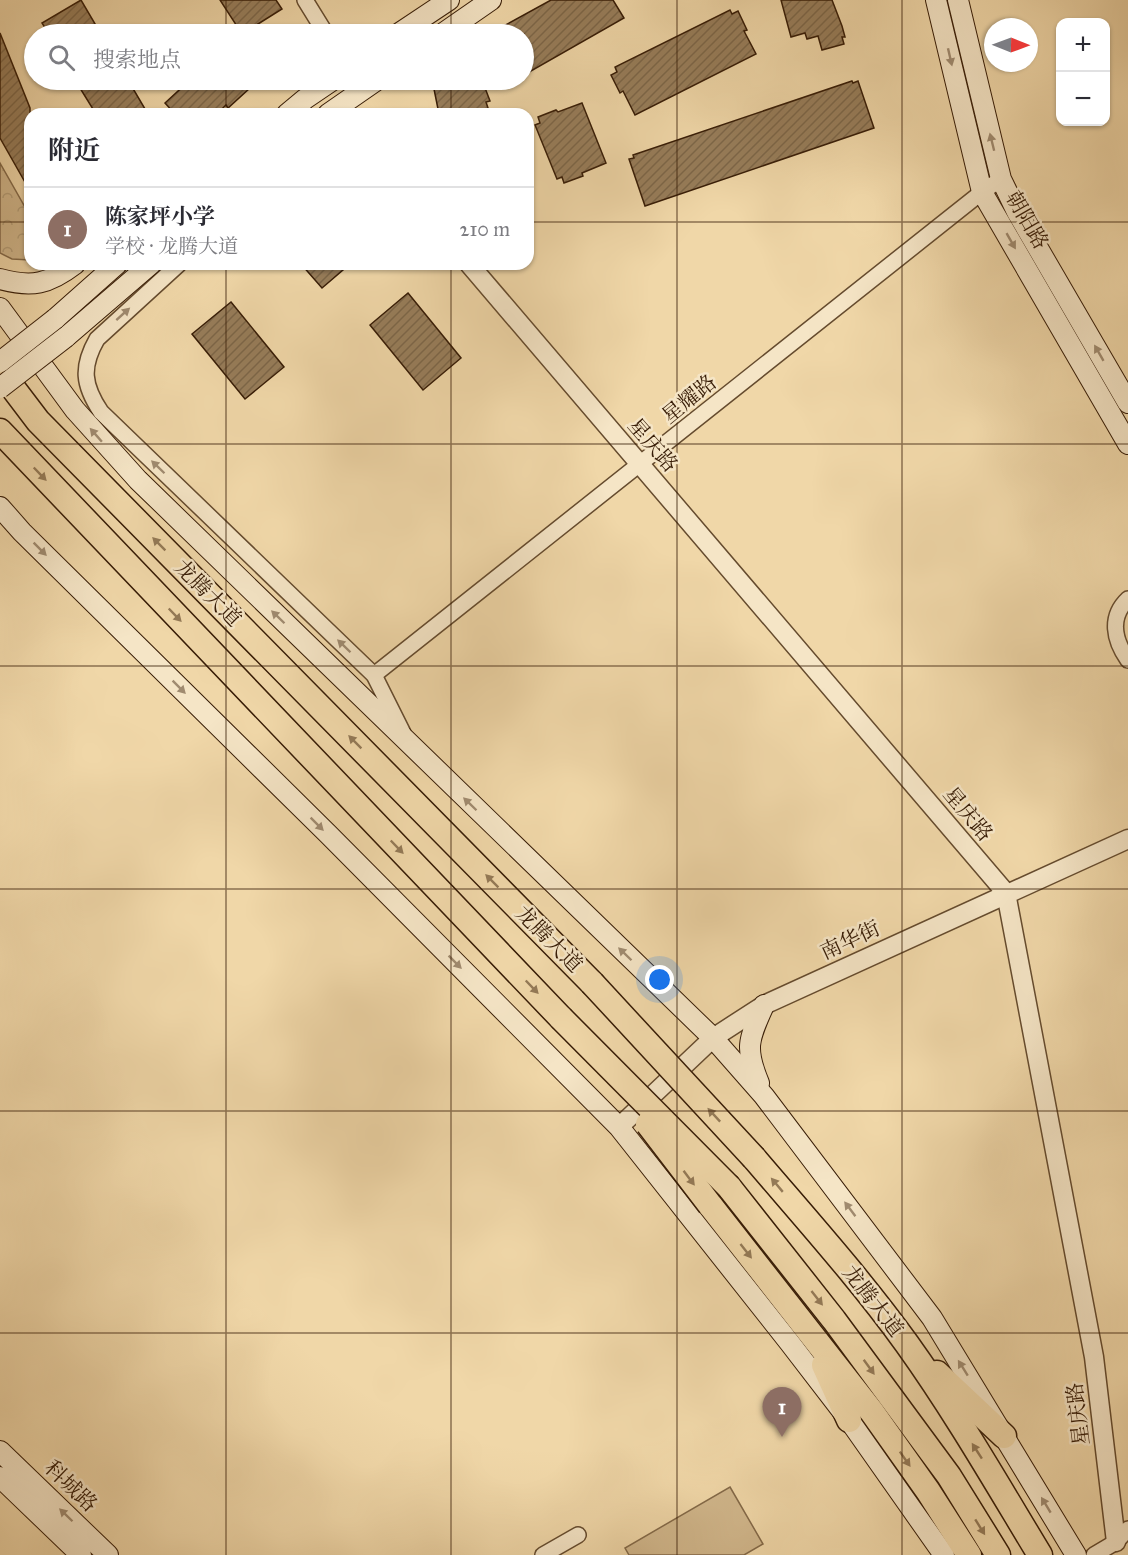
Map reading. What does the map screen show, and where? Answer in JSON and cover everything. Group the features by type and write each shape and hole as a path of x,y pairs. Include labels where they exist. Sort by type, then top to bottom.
{"highway":[{"name":"龙腾大道","path":"0,371 38,421 592,983 754,1158 869,1294 907,1344 980,1454 1040,1555"},
{"name":"龙腾大道","path":"0,431 561,1018 729,1187 834,1320 949,1476 998,1555"},
{"path":"590,1048 872,1412 928,1491 969,1555"},
{"path":"810,1333 849,1420"},
{"path":"907,1344 1004,1436"}],"main road":[{"path":"413,24 449,0"},
{"path":"456,24 491,0"},
{"name":"朝阳路","path":"936,0 982,192 1128,444"},
{"name":"朝阳路","path":"958,0 1001,179 1017,212 1128,403"},
{"path":"287,108 318,90"},
{"path":"339,108 357,90"},
{"path":"294,108 304,99"},
{"path":"0,279 13,283 39,284 54,279 67,270"},
{"path":"0,362 55,319 110,270"},
{"path":"0,388 66,337 144,270"},
{"path":"0,308 75,410 130,472 713,1038 764,1096 932,1317 1076,1555"},
{"path":"0,507 22,532 320,826 619,1127 849,1420 944,1555"},
{"path":"764,1005 750,1036 750,1061 764,1096"},
{"name":"科城路","path":"0,1451 108,1555"},
{"name":"科城路","path":"0,1477 81,1555"}],"street":[{"path":"305,0 320,24"},
{"name":"星耀路","path":"374,675 1001,179"},
{"path":"172,270 97,339 90,350 86,367 86,383 92,398 101,412 374,675 410,746"},
{"name":"星庆路","path":"474,270 1006,893 1094,1357 1122,1535"},
{"path":"1128,599 1117,613 1115,624 1120,648 1128,660"},
{"name":"南华街","path":"619,1127 713,1038 764,1005 1128,839"},
{"path":"543,1555 578,1535"},
{"path":"1094,1555 1122,1535"}],"green space":[{"path":"0,163 24,205 24,260 12,259 0,253"},
{"path":"730,1487 763,1544 744,1555 629,1555 625,1548"}],"building":[{"path":"81,0 95,24 43,24"},
{"path":"220,0 276,0 282,9 258,24 236,24"},
{"path":"551,0 613,0 624,18 534,69 534,24 507,24"},
{"path":"781,0 832,0 845,37 842,37 844,44 822,50 818,36 807,39 805,33 791,37"},
{"path":"730,10 732,14 738,11 747,30 744,31 756,54 635,115 623,91 620,93 611,75 617,72 615,67"},
{"path":"0,33 30,108 24,108 24,180 0,138"},
{"path":"852,81 853,83 858,81 874,128 645,206 629,159 634,158 633,155"},
{"path":"81,90 134,90 144,108 92,108"},
{"path":"179,90 248,90 228,108 226,105 223,108 170,108 165,103"},
{"path":"434,90 486,90 490,101 486,102 488,108 438,108"},
{"path":"582,103 606,163 582,173 583,176 564,183 562,177 557,179 535,125 540,123 538,117"},
{"path":"306,270 343,270 322,288"},
{"path":"408,293 461,358 423,390 370,325"},
{"path":"231,302 284,367 245,399 192,334"}],"place":[{"name":"陈家坪小学","path":"782,1437"}]}
